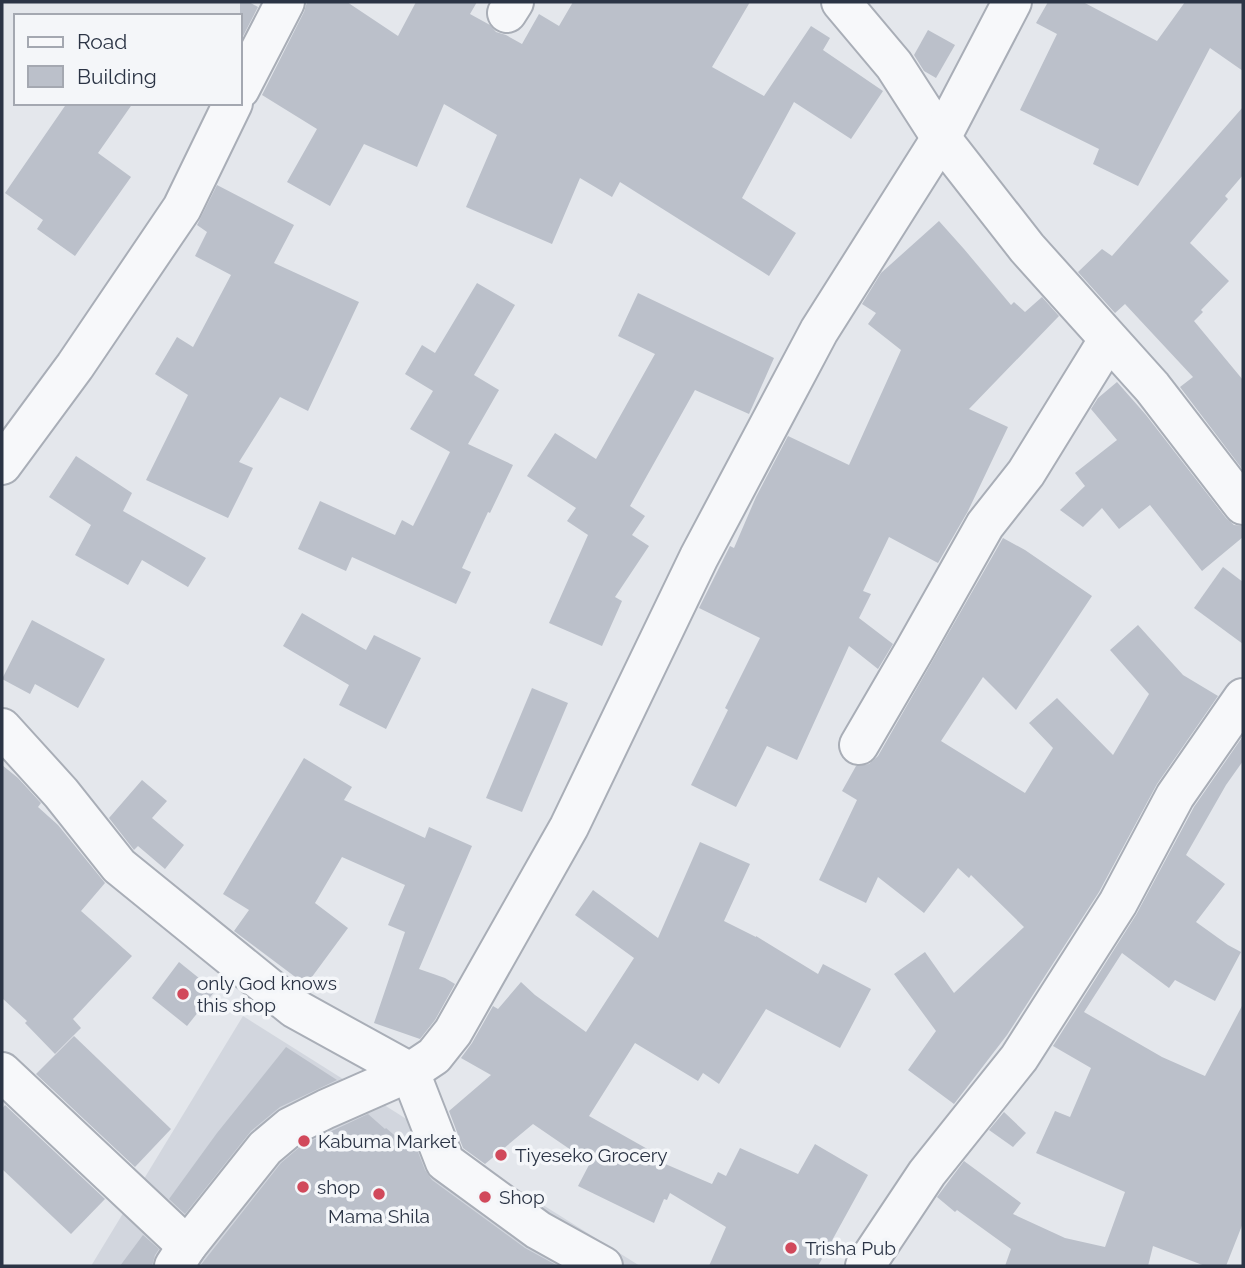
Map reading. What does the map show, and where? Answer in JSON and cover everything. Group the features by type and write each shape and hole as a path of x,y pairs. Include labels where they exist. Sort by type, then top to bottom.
{"street":[{"path":"242,85 285,2"},
{"path":"841,2 894,65 941,138 1027,248 1152,387 1243,505"},
{"path":"2,1072 180,1256 265,1148 283,1132 326,1109 410,1072 434,1056 460,1020 569,827 699,557 819,331 941,138 1013,2"},
{"path":"2,465 75,366 182,208 232,105"},
{"path":"859,746 985,525 1026,473 1108,340"},
{"path":"865,1266 927,1173 1019,1058 1118,903 1175,796 1243,698"},
{"path":"2,728 61,793 119,866 294,1008 410,1072 444,1162 538,1230 603,1266"}],"shaded area":[{"name":"Kabuma Market","path":"243,1016 640,1266 91,1266"}],"building":[{"path":"240,2 249,2 258,7 242,38 242,14"},
{"path":"307,2 347,2 398,36 416,2 477,2 470,14 490,25 496,32 522,44 539,14 559,26 573,2 750,2 712,67 764,96 811,26 830,38 823,50 883,91 851,139 794,102 742,198 796,233 769,276 620,182 612,197 580,178 552,244 466,207 497,135 444,104 417,167 364,144 330,206 287,182 317,129 262,95"},
{"path":"1048,2 1083,2 1157,41 1185,2 1243,2 1243,71 1210,48 1138,186 1093,164 1099,149 1020,110 1057,34 1036,23"},
{"path":"928,30 955,45 936,78 924,71 914,55"},
{"path":"66,105 132,105 98,153 131,177 75,256 37,229 43,220 5,193"},
{"path":"1243,107 1243,175 1225,196 1228,199 1190,243 1229,281 1194,321 1243,380 1243,470 1180,387 1193,377 1125,304 1115,313 1078,272 1102,249 1112,256"},
{"path":"217,185 294,225 274,263 359,302 308,411 280,397 239,462 253,468 228,518 146,480 188,395 155,374 177,337 193,347 231,275 195,256 207,232 197,225"},
{"path":"939,221 1011,305 1014,302 1025,312 1042,297 1059,316 969,409 1008,427 968,511 938,563 889,537 863,591 871,594 859,618 893,644 878,669 849,646 797,760 767,746 736,807 691,785 760,638 699,608 730,546 734,548 756,497 788,436 849,465 901,350 868,324 876,313 862,304 881,273"},
{"path":"477,283 515,305 474,375 499,390 468,444 513,465 462,568 471,572 456,604 352,557 346,571 298,549 320,501 395,535 402,520 413,526 450,452 410,429 433,391 405,374 422,345 435,353"},
{"path":"638,293 774,358 749,414 695,390 630,506 645,516 632,535 649,546 615,597 622,601 602,646 549,623 588,535 567,521 576,508 527,476 555,433 596,459 655,354 618,336"},
{"path":"1117,382 1226,518 1234,525 1243,526 1243,537 1202,571 1150,505 1119,529 1102,508 1083,527 1060,510 1085,486 1075,473 1117,440 1091,409 1098,398"},
{"path":"76,456 132,493 123,511 206,558 188,587 142,560 128,585 75,555 91,525 49,497"},
{"path":"1003,538 1092,596 1016,710 983,677 941,741 1025,793 1053,748 1029,723 1057,698 1113,755 1149,694 1110,650 1138,625 1183,675 1218,696 1157,784 1099,892 1007,1035 954,1104 908,1070 936,1031 894,974 925,952 954,993 1024,927 971,875 969,878 958,868 924,913 878,877 866,903 819,880 857,800 842,791 856,766 869,764 878,756"},
{"path":"1223,567 1243,582 1243,644 1194,608"},
{"path":"302,613 366,650 374,635 421,658 386,729 339,705 349,685 283,646"},
{"path":"32,620 105,659 78,708 35,684 30,694 2,679"},
{"path":"532,688 568,703 522,812 486,798"},
{"path":"1243,736 1243,761 1186,855 1225,884 1196,922 1241,952 1215,1001 1175,980 1169,988 1122,953 1084,1012 1162,1057 1205,1076 1243,1004 1243,1223 1226,1266 1205,1266 1153,1246 1148,1266 1005,1266 1011,1249 937,1197 964,1161 1021,1203 1013,1214 1065,1238 1105,1247 1125,1192 1036,1153 1055,1111 1070,1117 1091,1068 1053,1046 1136,915 1194,807"},
{"path":"304,758 352,787 344,800 425,838 429,827 472,846 419,969 455,984 435,1020 420,1039 374,1023 405,932 388,925 405,885 342,857 315,903 348,928 306,985 234,931 249,910 223,894"},
{"path":"2,765 41,803 38,807 58,825 105,883 81,911 132,956 73,1019 81,1028 55,1054 25,1023 27,1021 2,998"},
{"path":"142,780 167,801 152,818 184,845 165,869 138,846 134,850 109,818"},
{"path":"700,842 750,864 724,921 756,936 818,974 823,964 871,989 840,1048 766,1009 719,1084 703,1073 698,1081 635,1043 589,1116 651,1151 649,1157 712,1184 718,1172 726,1176 740,1148 798,1174 815,1144 868,1175 818,1266 709,1266 726,1227 670,1193 667,1200 664,1199 654,1223 578,1186 590,1163 533,1124 485,1164 463,1148 449,1111 491,1075 461,1058 493,1006 498,1009 521,982 586,1032 634,958 575,915 593,890 658,938"},
{"name":"only God knows this shop","path":"179,962 215,991 187,1026 152,998"},
{"path":"74,1036 171,1129 135,1167 36,1074"},
{"path":"286,1047 337,1080 280,1107 251,1131 185,1214 169,1199 217,1133"},
{"path":"5,1105 105,1199 71,1234 2,1169 2,1109"},
{"path":"1004,1112 1026,1133 1013,1147 989,1130"},
{"path":"368,1114 408,1147 414,1142 432,1180 525,1248 558,1266 200,1266 281,1163 302,1145"},
{"path":"143,1235 159,1249 152,1266 120,1266"}],"place":[{"name":"only God knows this shop","path":"183,994"},
{"name":"Kabuma Market","path":"304,1141"},
{"name":"Tiyeseko Grocery","path":"501,1155"},
{"name":"shop","path":"303,1187"},
{"name":"Mama Shila","path":"379,1194"},
{"name":"Shop","path":"485,1197"},
{"name":"Trisha Pub","path":"791,1248"}]}
